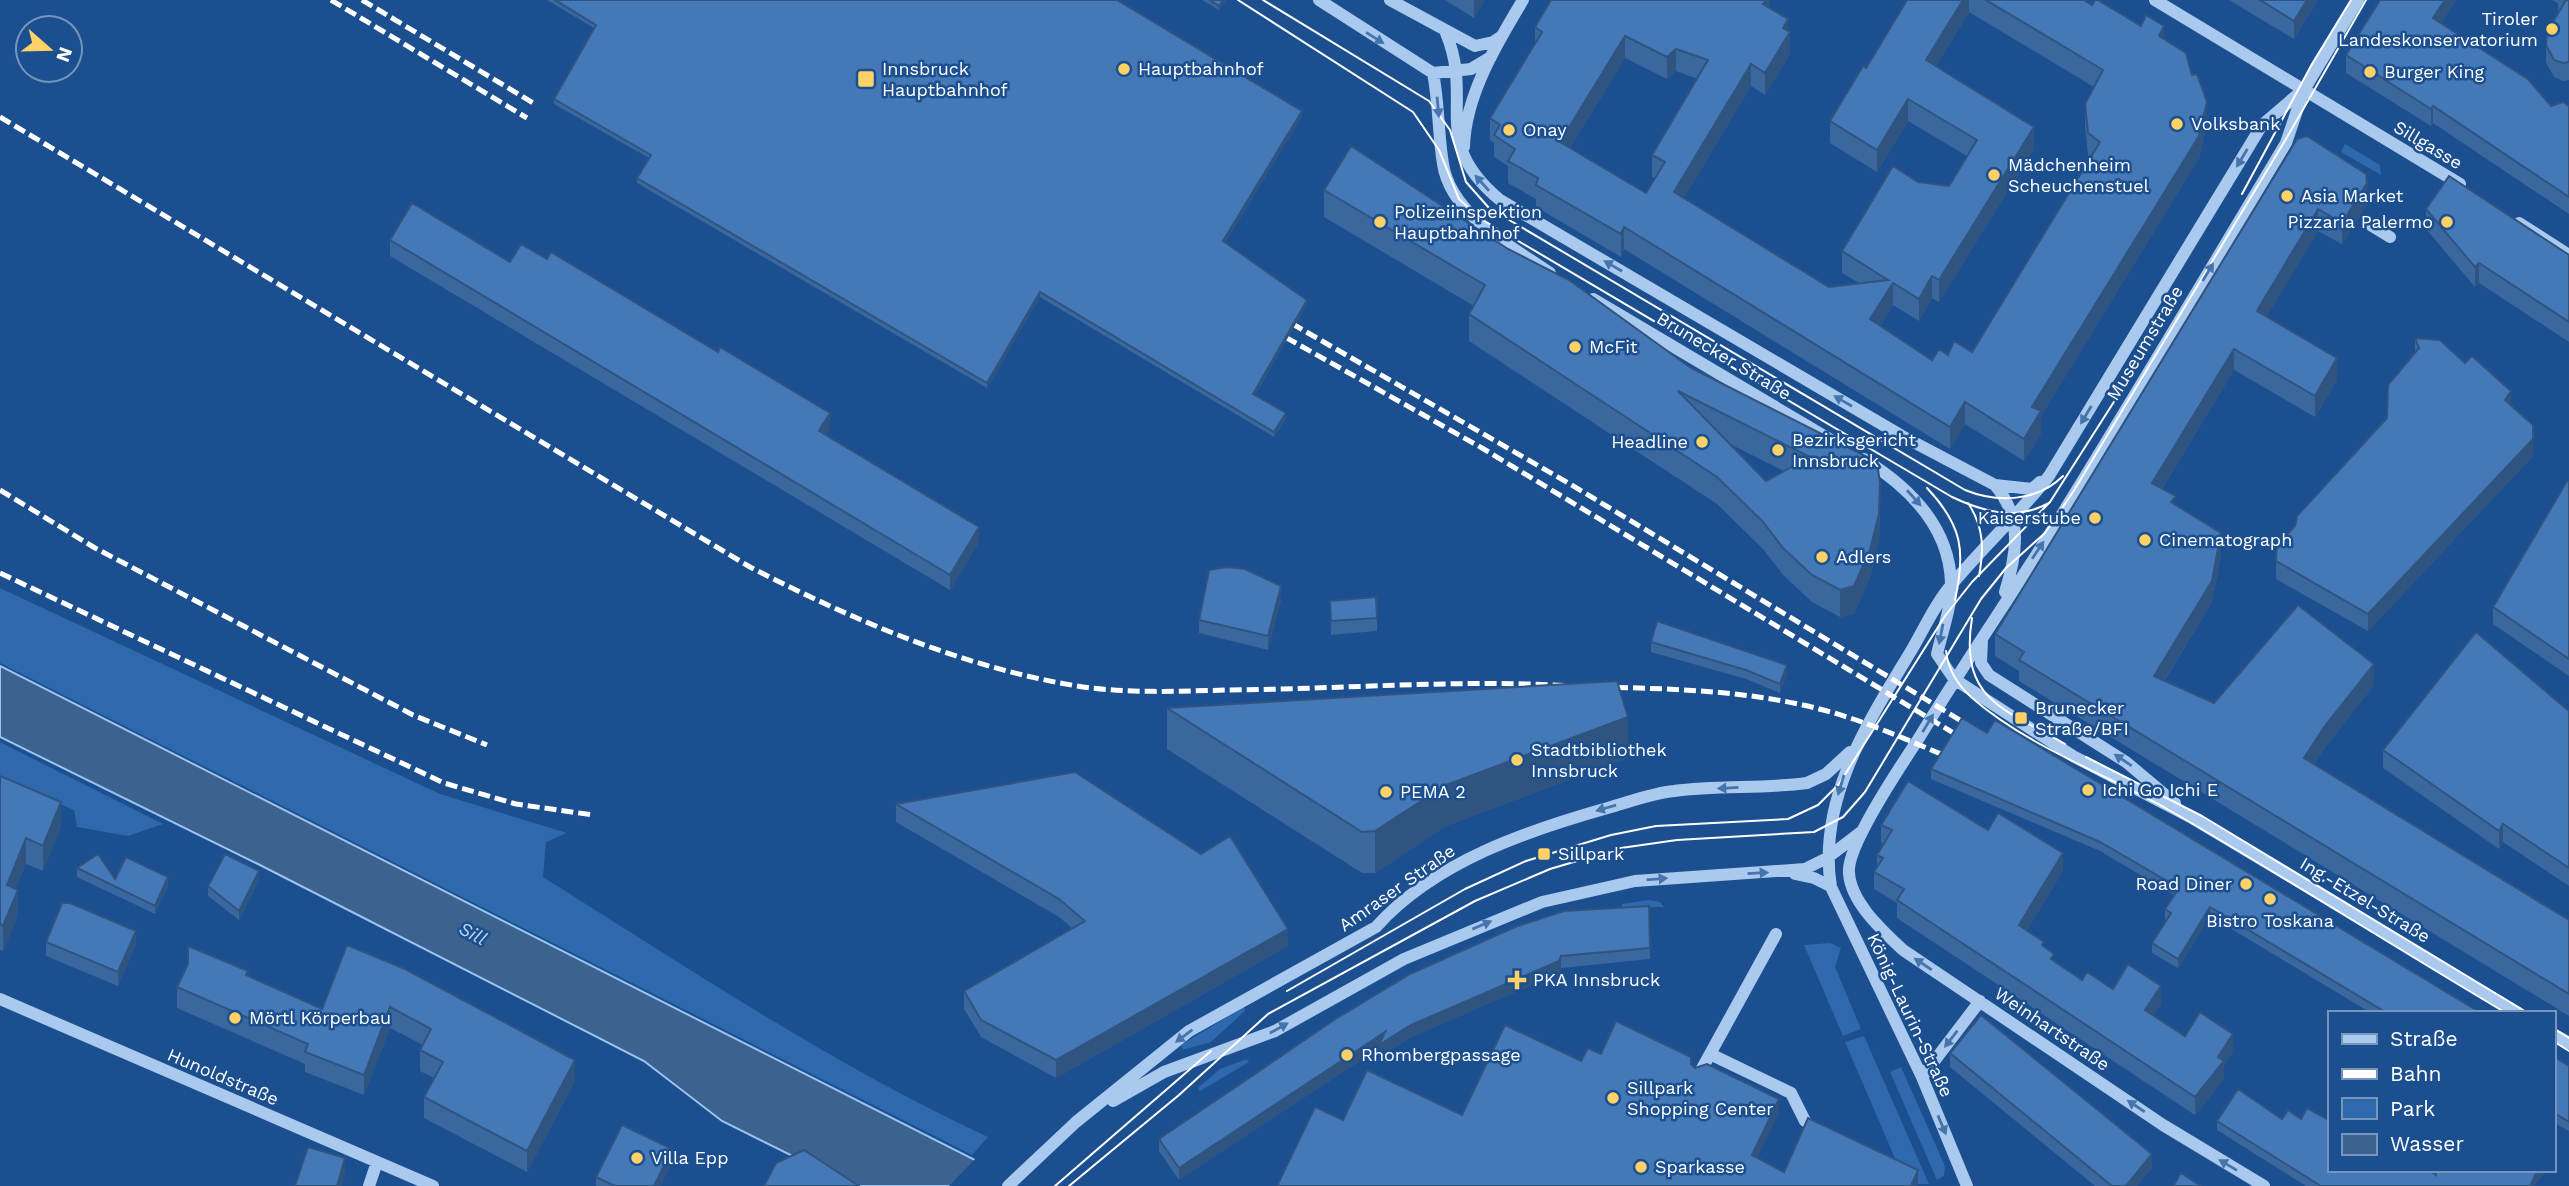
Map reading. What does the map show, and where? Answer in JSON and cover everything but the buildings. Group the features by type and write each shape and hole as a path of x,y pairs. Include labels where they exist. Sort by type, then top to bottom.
{"street":[{"path":"1319,0 1433,73 1456,72 1480,66 1491,57"},
{"path":"1390,0 1446,33 1475,46 1493,42 1502,36"},
{"path":"1466,164 1466,124 1491,57 1523,0"},
{"name":"Sillgasse","path":"2155,0 2468,190"},
{"name":"Museumstraße","path":"1849,874 1852,856 1864,829 1984,630 2075,493 2280,154 2304,90 2358,0"},
{"path":"1446,33 1454,52 1456,72 1455,130 1466,164"},
{"path":"1433,73 1447,181 1466,212 1560,279"},
{"name":"Museumstraße","path":"1827,858 1839,789 1853,750 1951,584 2015,519 2049,475 2262,125 2304,90"},
{"name":"Brunecker Straße","path":"1466,164 1490,191 1517,210 1902,436 1995,485 2032,489 2049,475"},
{"path":"2502,212 2569,255"},
{"path":"2372,226 2390,237"},
{"name":"Brunecker Straße","path":"1583,293 1898,483 1916,499 1938,531 1951,584"},
{"path":"1995,485 2006,499 2015,519"},
{"name":"Museumstraße","path":"2000,607 2015,559 2015,519"},
{"path":"1951,584 1937,654 1954,679"},
{"name":"Ing.-Etzel-Straße","path":"1984,630 1981,663 1989,676 2126,762 2194,819"},
{"name":"Ing.-Etzel-Straße","path":"1954,679 2073,756 2194,819 2515,1011"},
{"name":"Amraser Straße","path":"1013,1181 1076,1122 1189,1031 1376,927 1401,904 1443,873 1576,817 1672,791 1807,783 1826,774 1853,750"},
{"name":"Museumstraße","path":"1827,858 1864,829"},
{"name":"Amraser Straße","path":"1076,1122 1164,1072 1266,1035 1404,959 1530,906 1635,881 1784,872 1805,869 1827,858"},
{"name":"König-Laurin-Straße","path":"1827,858 1830,886 1922,1077 1967,1186"},
{"path":"1784,872 1814,878 1830,886"},
{"name":"Weinhartstraße","path":"1849,874 1867,914 1903,950 2163,1125 2264,1186"},
{"path":"1699,1074 1776,933"},
{"name":"Hunoldstraße","path":"0,999 433,1186"},
{"path":"1922,1077 1980,1001"},
{"path":"1710,1054 1791,1093 1805,1121"},
{"path":"369,1186 377,1162"}],"green space":[{"path":"2345,144 2380,165 2381,175 2341,152"},
{"path":"0,588 440,794 567,833 546,842 543,877 817,1047 930,1109 988,1137 972,1155 0,663"},
{"path":"0,742 163,824 128,836 77,827 74,810 0,779"},
{"path":"1649,900 1660,902 1664,907 1622,907 1622,904"},
{"path":"1830,943 1841,948 1835,967 1861,1029 1843,1036 1804,945"},
{"path":"1244,1007 1245,1011 1211,1042 1183,1050 1181,1045"},
{"path":"1864,1036 1929,1184 1918,1184 1900,1170 1845,1042"},
{"path":"1247,1059 1249,1062 1200,1091 1198,1088 1220,1069"},
{"path":"1901,1067 1945,1166 1944,1176 1937,1180 1890,1072"}],"water":[{"name":"Sill","path":"0,666 1026,1186 853,1186 722,1121 644,1061 258,864 0,737"}],"pier":[{"path":"977,1157 1028,1183 1030,1186 949,1186"}],"tram line":[{"path":"1238,0 1413,112 1439,150 1459,199 1481,219 1952,497 1976,507 2012,513 2037,509 2049,503"},
{"path":"1263,0 1429,101 1450,130 1466,182 1489,208 1965,490 1990,497 2016,498 2041,491 2063,476"},
{"path":"2242,194 2312,64 2351,0"},
{"path":"1069,1186 1179,1095 1268,1014 1475,901 1550,869 1621,848 1677,840 1814,832 1843,817 1865,792 1981,599 2006,568 2045,533 2073,492 2286,139 2366,0"},
{"path":"1287,991 1465,889 1526,861 1611,835 1656,826 1788,819 1818,805 1839,784 1945,616 1972,582 2050,502 2140,361"},
{"path":"1927,488 1948,514 1958,540 1960,567 1955,600"},
{"path":"1968,503 1980,530 1982,557 1979,576"},
{"path":"1972,618 1972,667 1979,684 1990,698 2005,710 2065,744"},
{"path":"1946,651 1951,670 1966,692 2017,731 2169,810 2503,1011"},
{"path":"2086,757 2202,816 2525,1011"},
{"path":"2555,1029 2569,1038"},
{"path":"2555,1042 2569,1051"},
{"path":"1055,1186 1211,1051"}],"railway":[{"path":"331,0 527,118"},
{"path":"362,0 535,104"},
{"path":"0,117 750,567 868,623 950,654 1034,678 1115,690 1445,684 1574,686"},
{"path":"1277,315 1570,484 1978,731"},
{"path":"1271,329 1482,448 1970,743"},
{"path":"0,490 95,548 413,715 487,745"},
{"path":"0,573 444,783 516,804 593,815"},
{"path":"1599,687 1728,693 1791,702 1866,724 1958,761"}],"place":[{"name":"Tiroler Landeskonservatorium","path":"2552,29"},
{"name":"Hauptbahnhof","path":"1124,69"},
{"name":"Burger King","path":"2370,72"},
{"name":"Innsbruck Hauptbahnhof","path":"866,79"},
{"name":"Volksbank","path":"2177,124"},
{"name":"Onay","path":"1509,130"},
{"name":"Mädchenheim Scheuchenstuel","path":"1994,175"},
{"name":"Asia Market","path":"2287,196"},
{"name":"Polizeiinspektion Hauptbahnhof","path":"1380,222"},
{"name":"Pizzaria Palermo","path":"2447,222"},
{"name":"McFit","path":"1575,347"},
{"name":"Headline","path":"1702,442"},
{"name":"Bezirksgericht Innsbruck","path":"1778,450"},
{"name":"Kaiserstube","path":"2095,518"},
{"name":"Cinematograph","path":"2145,540"},
{"name":"Adlers","path":"1822,557"},
{"name":"Brunecker Straße/BFI","path":"2021,718"},
{"name":"Stadtbibliothek Innsbruck","path":"1517,760"},
{"name":"Ichi Go Ichi E","path":"2088,790"},
{"name":"PEMA 2","path":"1386,792"},
{"name":"Sillpark","path":"1544,854"},
{"name":"Road Diner","path":"2246,884"},
{"name":"Bistro Toskana","path":"2270,899"},
{"name":"PKA Innsbruck","path":"1517,980"},
{"name":"Mörtl Körperbau","path":"235,1018"},
{"name":"Rhombergpassage","path":"1347,1055"},
{"name":"Sillpark Shopping Center","path":"1613,1098"},
{"name":"Villa Epp","path":"637,1158"},
{"name":"Sparkasse","path":"1641,1167"}]}
